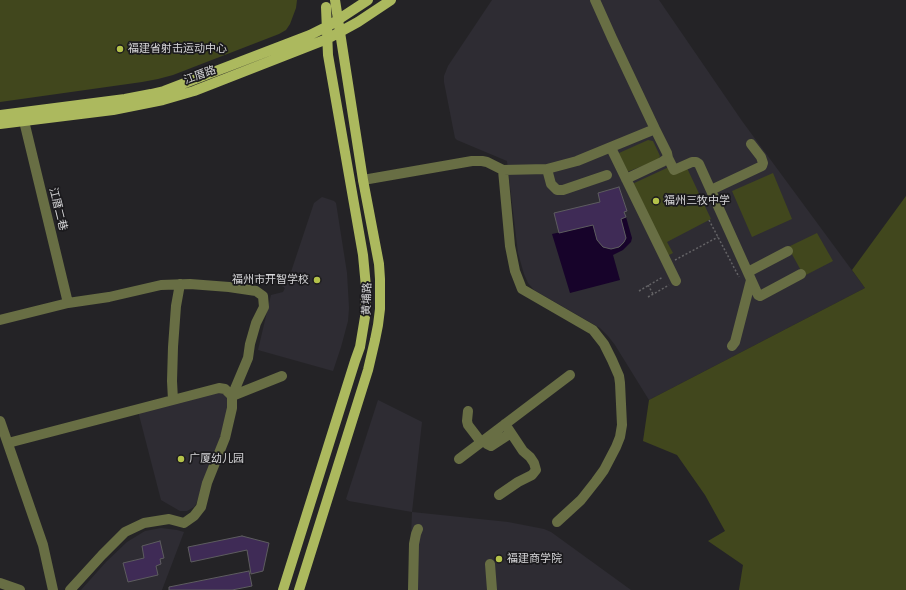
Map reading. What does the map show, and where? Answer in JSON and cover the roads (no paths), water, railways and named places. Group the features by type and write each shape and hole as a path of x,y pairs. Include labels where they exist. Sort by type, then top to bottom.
{"main road":[{"name":"黄埔路","path":"299,590 368,370 378,325 380,302 380,279 376,249 363,180 335,0"},
{"name":"江厝路","path":"0,114 131,98 157,93 190,82 310,35 338,20 368,0"},
{"name":"江厝路","path":"0,124 113,110 194,91 326,39 358,22 391,0"},
{"name":"黄埔路","path":"283,590 358,354 365,318 366,287 363,255 329,62 326,39 325,4"}],"street":[{"path":"596,0 612,38 674,170 692,162 699,164 758,295 760,296 801,274"},
{"name":"江厝二巷","path":"24,121 68,303"},
{"path":"363,180 472,160 487,162 503,170 547,169 577,161 655,129"},
{"path":"711,190 762,166 763,163 761,157 751,144"},
{"path":"611,148 672,273"},
{"path":"626,179 668,158"},
{"path":"547,169 551,184 557,190 563,190 607,175"},
{"path":"503,170 510,246 515,271 522,289 592,330 604,344 619,376 622,404 622,425 620,437 616,447 604,470 588,491 577,504 557,522"},
{"path":"732,346 735,342 750,278 788,251"},
{"path":"173,400 173,347 176,306 180,284"},
{"path":"0,320 68,303 109,297 161,285 190,284 246,289 256,291 263,296 264,307 256,323 248,358 232,396 232,408 225,438 207,483 201,506 194,516 184,523 169,519 144,523 125,532 70,590"},
{"path":"459,459 570,375"},
{"path":"232,396 282,376"},
{"path":"8,443 219,388 225,389 232,396"},
{"path":"468,411 468,425 482,441 487,444 491,446 511,433"},
{"path":"0,421 43,545 53,590"},
{"path":"499,495 536,470 530,457 523,451 505,424"},
{"path":"413,590 414,544 418,529"},
{"path":"490,564 492,590"},
{"path":"0,583 20,590"}],"place":[{"name":"福建省射击运动中心","path":"120,49"},
{"name":"福州三牧中学","path":"656,201"},
{"name":"福州市开智学校","path":"317,280"},
{"name":"广厦幼儿园","path":"181,459"},
{"name":"福建商学院","path":"499,559"}]}
